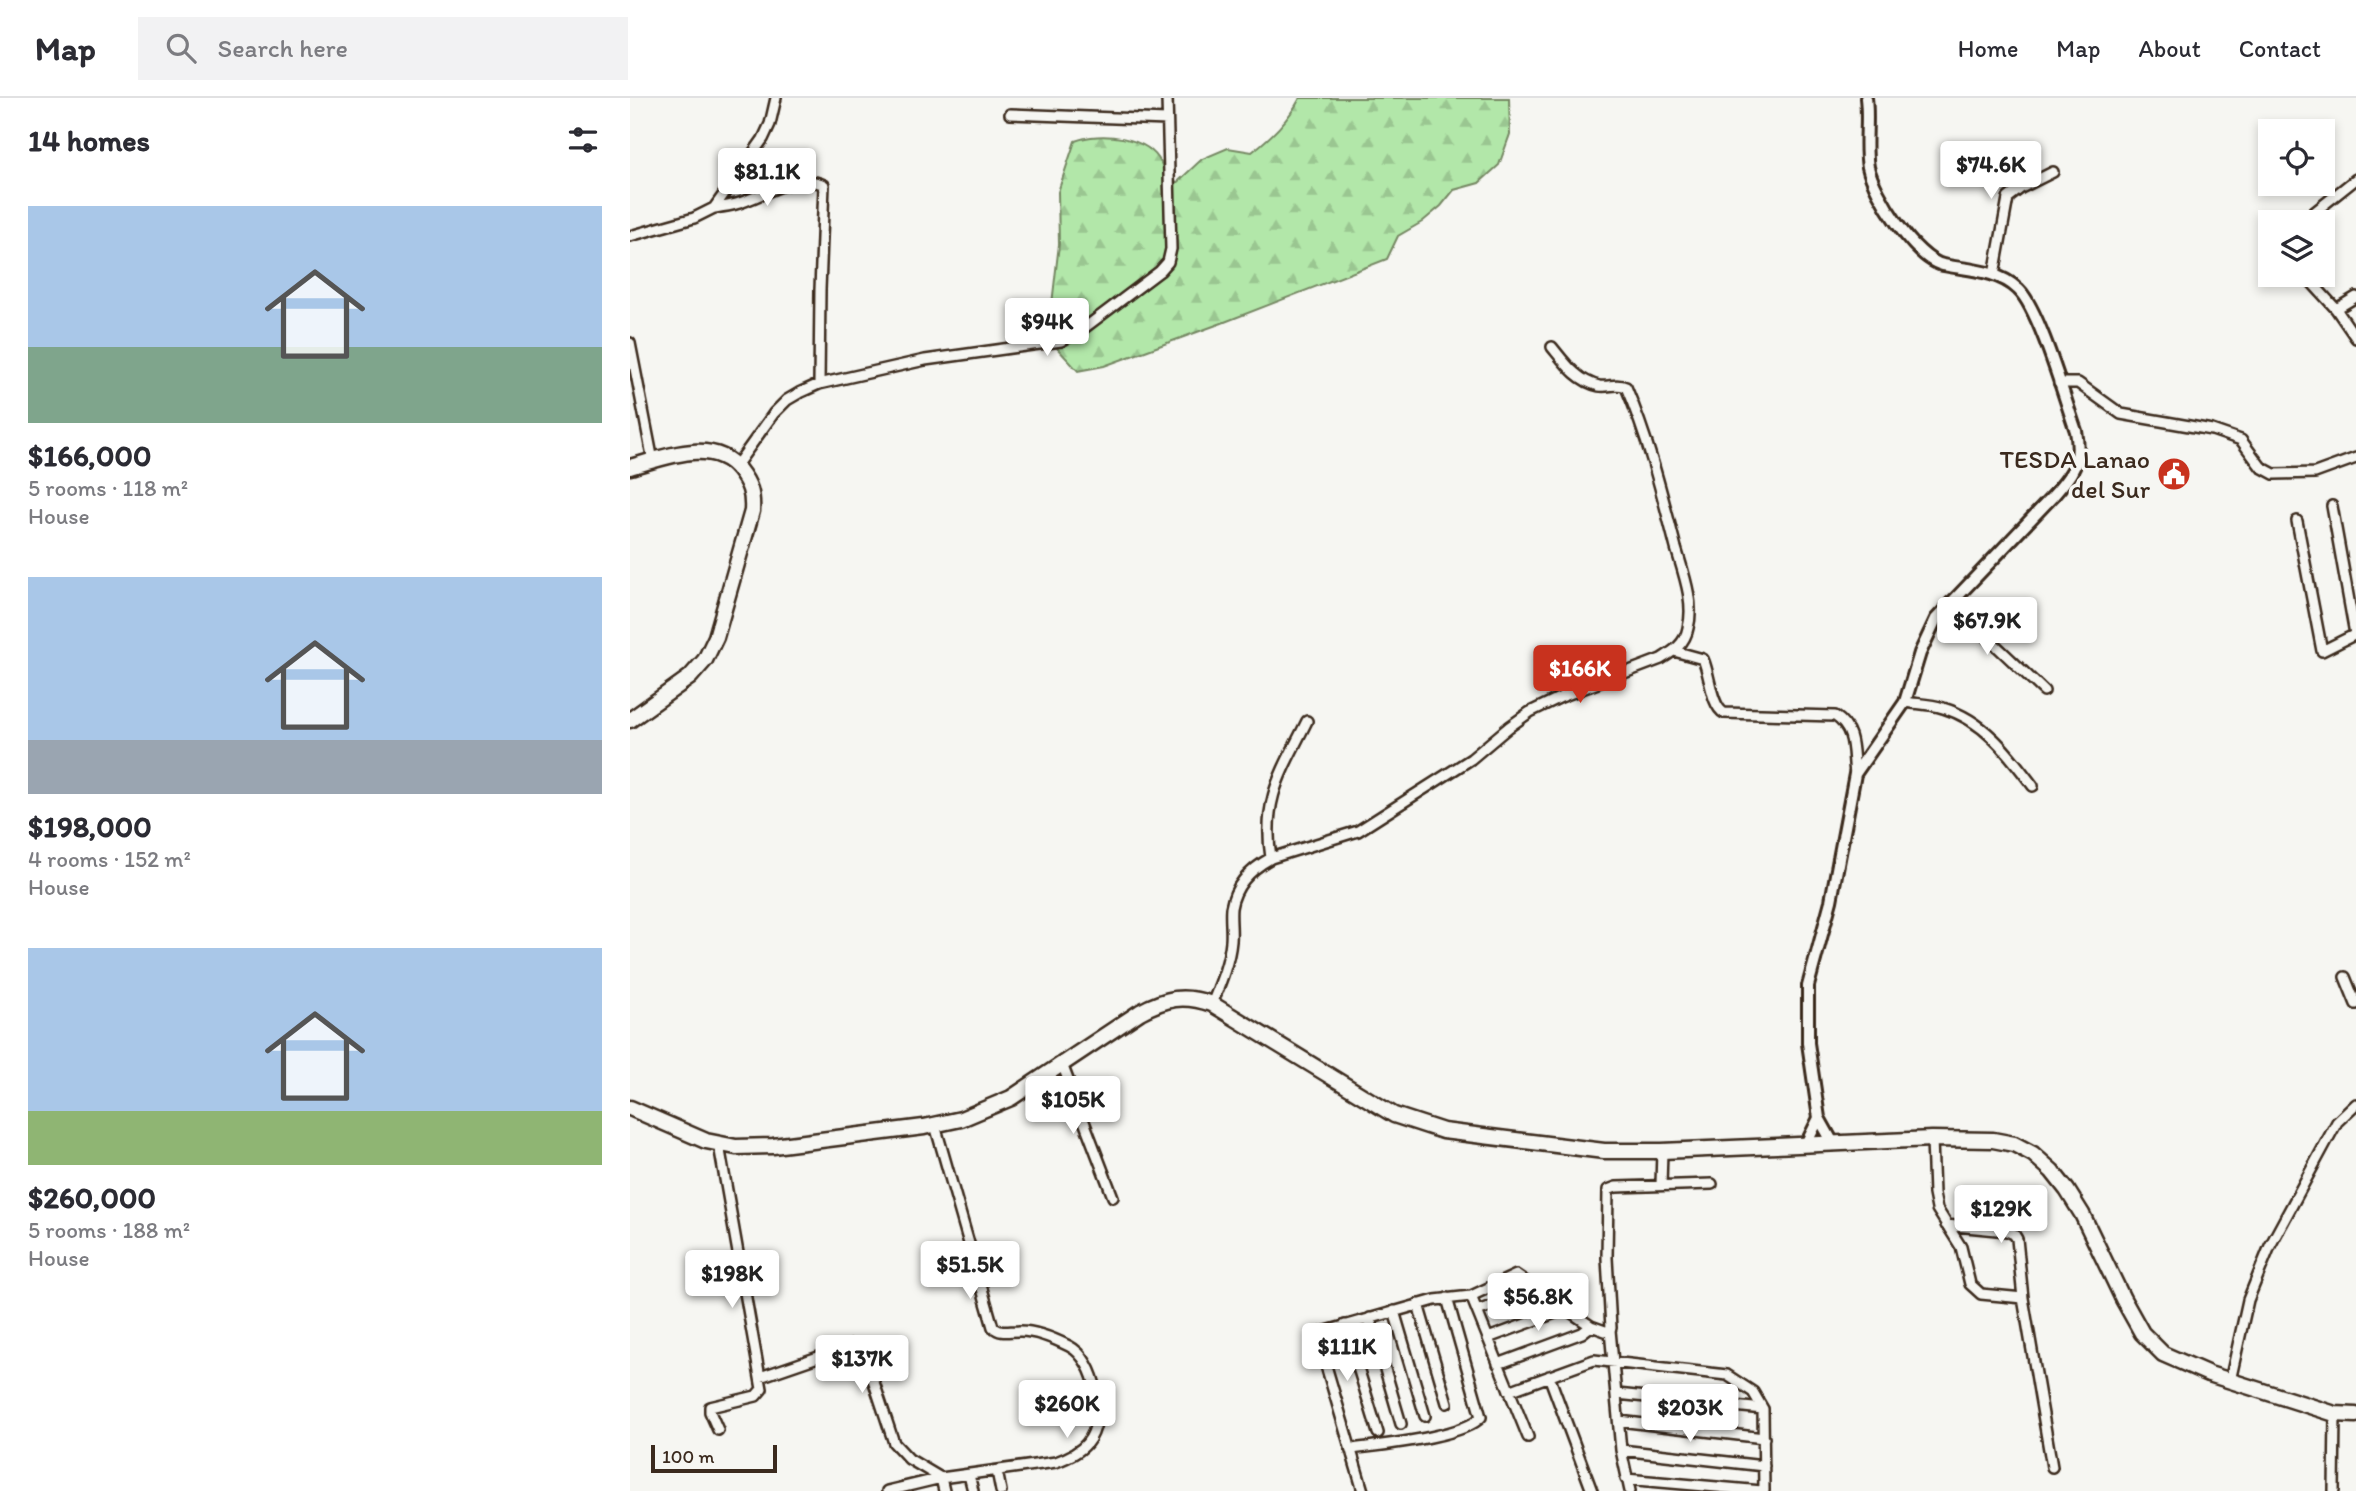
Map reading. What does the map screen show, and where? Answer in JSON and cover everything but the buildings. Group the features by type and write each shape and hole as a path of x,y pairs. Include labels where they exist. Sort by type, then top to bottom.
{"main road":[{"path":"630,467 707,451 718,453 736,466 748,482 753,496 752,511 716,637 705,660 690,677 630,720"},
{"path":"630,1108 719,1145 773,1146 935,1125 961,1119 1011,1098 1160,1002 1178,998 1196,999 1212,1004 1394,1115 1420,1125 1454,1132 1591,1149 1661,1151 1931,1139 1993,1140 2014,1144 2033,1154 2052,1171 2082,1214 2142,1333 2163,1354 2230,1381 2335,1414 2355,1414"}],"street":[{"path":"714,208 762,139 770,124 776,98"},
{"path":"736,466 761,428 787,400 820,384 925,360 1061,341 1083,329 1160,271 1168,262 1171,237 1167,98"},
{"path":"1855,774 1905,702 1928,633 1936,619 2070,476 2078,462 2079,447 2059,383 2026,299 2012,284 1993,275 1930,260 1909,240 1891,213 1869,171 1866,98"},
{"path":"1010,114 1167,120"},
{"path":"1993,275 2008,198 2021,188 2053,172"},
{"path":"2317,210 2356,179"},
{"path":"630,236 694,218 714,208 735,205 787,184 816,181 824,185 820,384"},
{"path":"2316,287 2336,309 2356,338"},
{"path":"2336,309 2356,298"},
{"path":"630,343 653,461"},
{"path":"1212,1004 1228,959 1231,908 1236,890 1257,866 1270,858 1358,831 1461,766 1530,712 1561,696 1648,664 1674,651 1683,641 1690,614 1688,597 1663,498 1626,387 1621,384 1601,386 1572,373 1552,346"},
{"path":"2059,383 2078,383 2121,414 2212,430 2241,440 2261,467 2274,474 2315,473 2356,458"},
{"path":"2297,521 2322,651 2356,634 2332,506"},
{"path":"1950,602 2044,691"},
{"path":"1674,651 1703,659 1716,706 1724,713 1835,716 1850,730 1855,774 1831,901 1808,986 1808,1043 1819,1118 1833,1143"},
{"path":"1905,702 1942,707 1966,717 1992,736 2033,786"},
{"path":"1270,858 1268,832 1271,798 1307,721"},
{"path":"2345,977 2356,1004"},
{"path":"1062,1064 1113,1197"},
{"path":"2230,1381 2248,1300 2270,1246 2337,1122 2356,1104"},
{"path":"1805,1144 1819,1118"},
{"path":"892,1490 919,1487 941,1478 1056,1462 1087,1443 1094,1431 1098,1413 1097,1396 1087,1363 1080,1353 1036,1333 1002,1332 993,1327 935,1125"},
{"path":"1931,1139 1937,1209 1961,1247 1970,1284 1975,1290 1991,1296 2023,1298"},
{"path":"718,1430 710,1407 758,1395 762,1389 719,1145"},
{"path":"1661,1151 1661,1185"},
{"path":"1630,1491 1621,1450 1610,1330 1607,1194 1610,1188 1616,1186 1712,1184"},
{"path":"1946,1225 2007,1231 2017,1239 2023,1298 2052,1467"},
{"path":"1363,1491 1319,1342 1323,1332 1418,1304 1471,1296 1516,1275 1591,1326 1602,1331 1610,1330"},
{"path":"1477,1311 1539,1289"},
{"path":"1471,1296 1528,1437"},
{"path":"1352,1450 1427,1438 1471,1424 1481,1417 1447,1298"},
{"path":"1418,1304 1447,1403"},
{"path":"1488,1338 1566,1309"},
{"path":"1394,1311 1425,1416"},
{"path":"1370,1318 1401,1424"},
{"path":"1345,1325 1378,1433"},
{"path":"1498,1364 1582,1333 1591,1326"},
{"path":"760,1377 858,1345 864,1352 894,1443 909,1459 941,1478 944,1491"},
{"path":"1509,1391 1594,1360 1727,1375 1753,1392 1763,1409 1763,1491 1626,1479"},
{"path":"1549,1376 1592,1491"},
{"path":"1616,1394 1763,1409"},
{"path":"2334,1491 2335,1414"},
{"path":"1619,1421 1764,1438"},
{"path":"1621,1450 1764,1466"},
{"path":"997,1471 1001,1491"},
{"path":"969,1475 973,1491"}],"green space":[{"path":"1300,98 1509,98 1510,134 1499,165 1479,183 1454,190 1441,206 1422,222 1398,236 1387,259 1104,366 1078,371 1056,347 1052,304 1059,244 1058,192 1075,141 1110,136 1146,147 1161,163 1169,190 1202,159 1228,148 1252,152 1279,128"}],"place":[{"name":"TESDA Lanao del Sur","path":"2174,474"}]}
